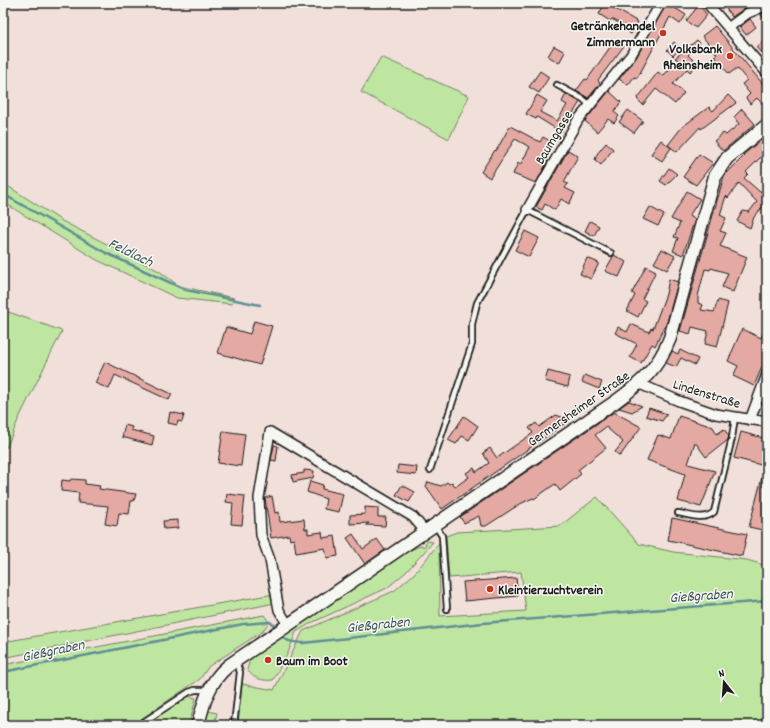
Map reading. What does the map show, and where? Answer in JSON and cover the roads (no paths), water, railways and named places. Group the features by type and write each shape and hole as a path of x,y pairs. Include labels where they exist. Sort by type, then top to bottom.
{"street":[{"name":"Baumgasse","path":"527,210 578,120 631,55 661,3"},
{"path":"707,3 767,73"},
{"path":"728,28 748,13 767,5"},
{"name":"Germersheimer Straße","path":"198,725 208,690 220,673 236,660 640,384 659,362 670,338 715,176 727,158 767,125"},
{"path":"750,420 767,374"},
{"name":"Lindenstraße","path":"640,384 679,401 716,414 767,422"},
{"path":"287,626 279,610 270,560 261,535 259,498 270,432 430,528"}],"lane":[{"path":"557,85 583,99 590,105"},
{"path":"430,470 472,344 472,324 477,303 527,210 611,254"},
{"path":"678,512 700,517 710,516 714,512 732,438 735,417"},
{"path":"430,528 442,536 447,609"},
{"path":"234,725 240,672 236,660"},
{"path":"139,725 189,692 195,690 208,690"}],"waterway":[{"name":"Feldlach","path":"3,194 106,253 186,290 260,305"},
{"name":"Gießgraben","path":"281,634 288,641 303,643 483,623 767,601"},
{"name":"Gießgraben","path":"3,672 243,624 270,622 277,628"}],"place":[{"name":"Getränkehandel Zimmermann","path":"663,33"},
{"name":"Volksbank Rheinsheim","path":"730,56"},
{"name":"Kleintierzuchtverein","path":"490,589"},
{"name":"Baum im Boot","path":"268,660"}]}
